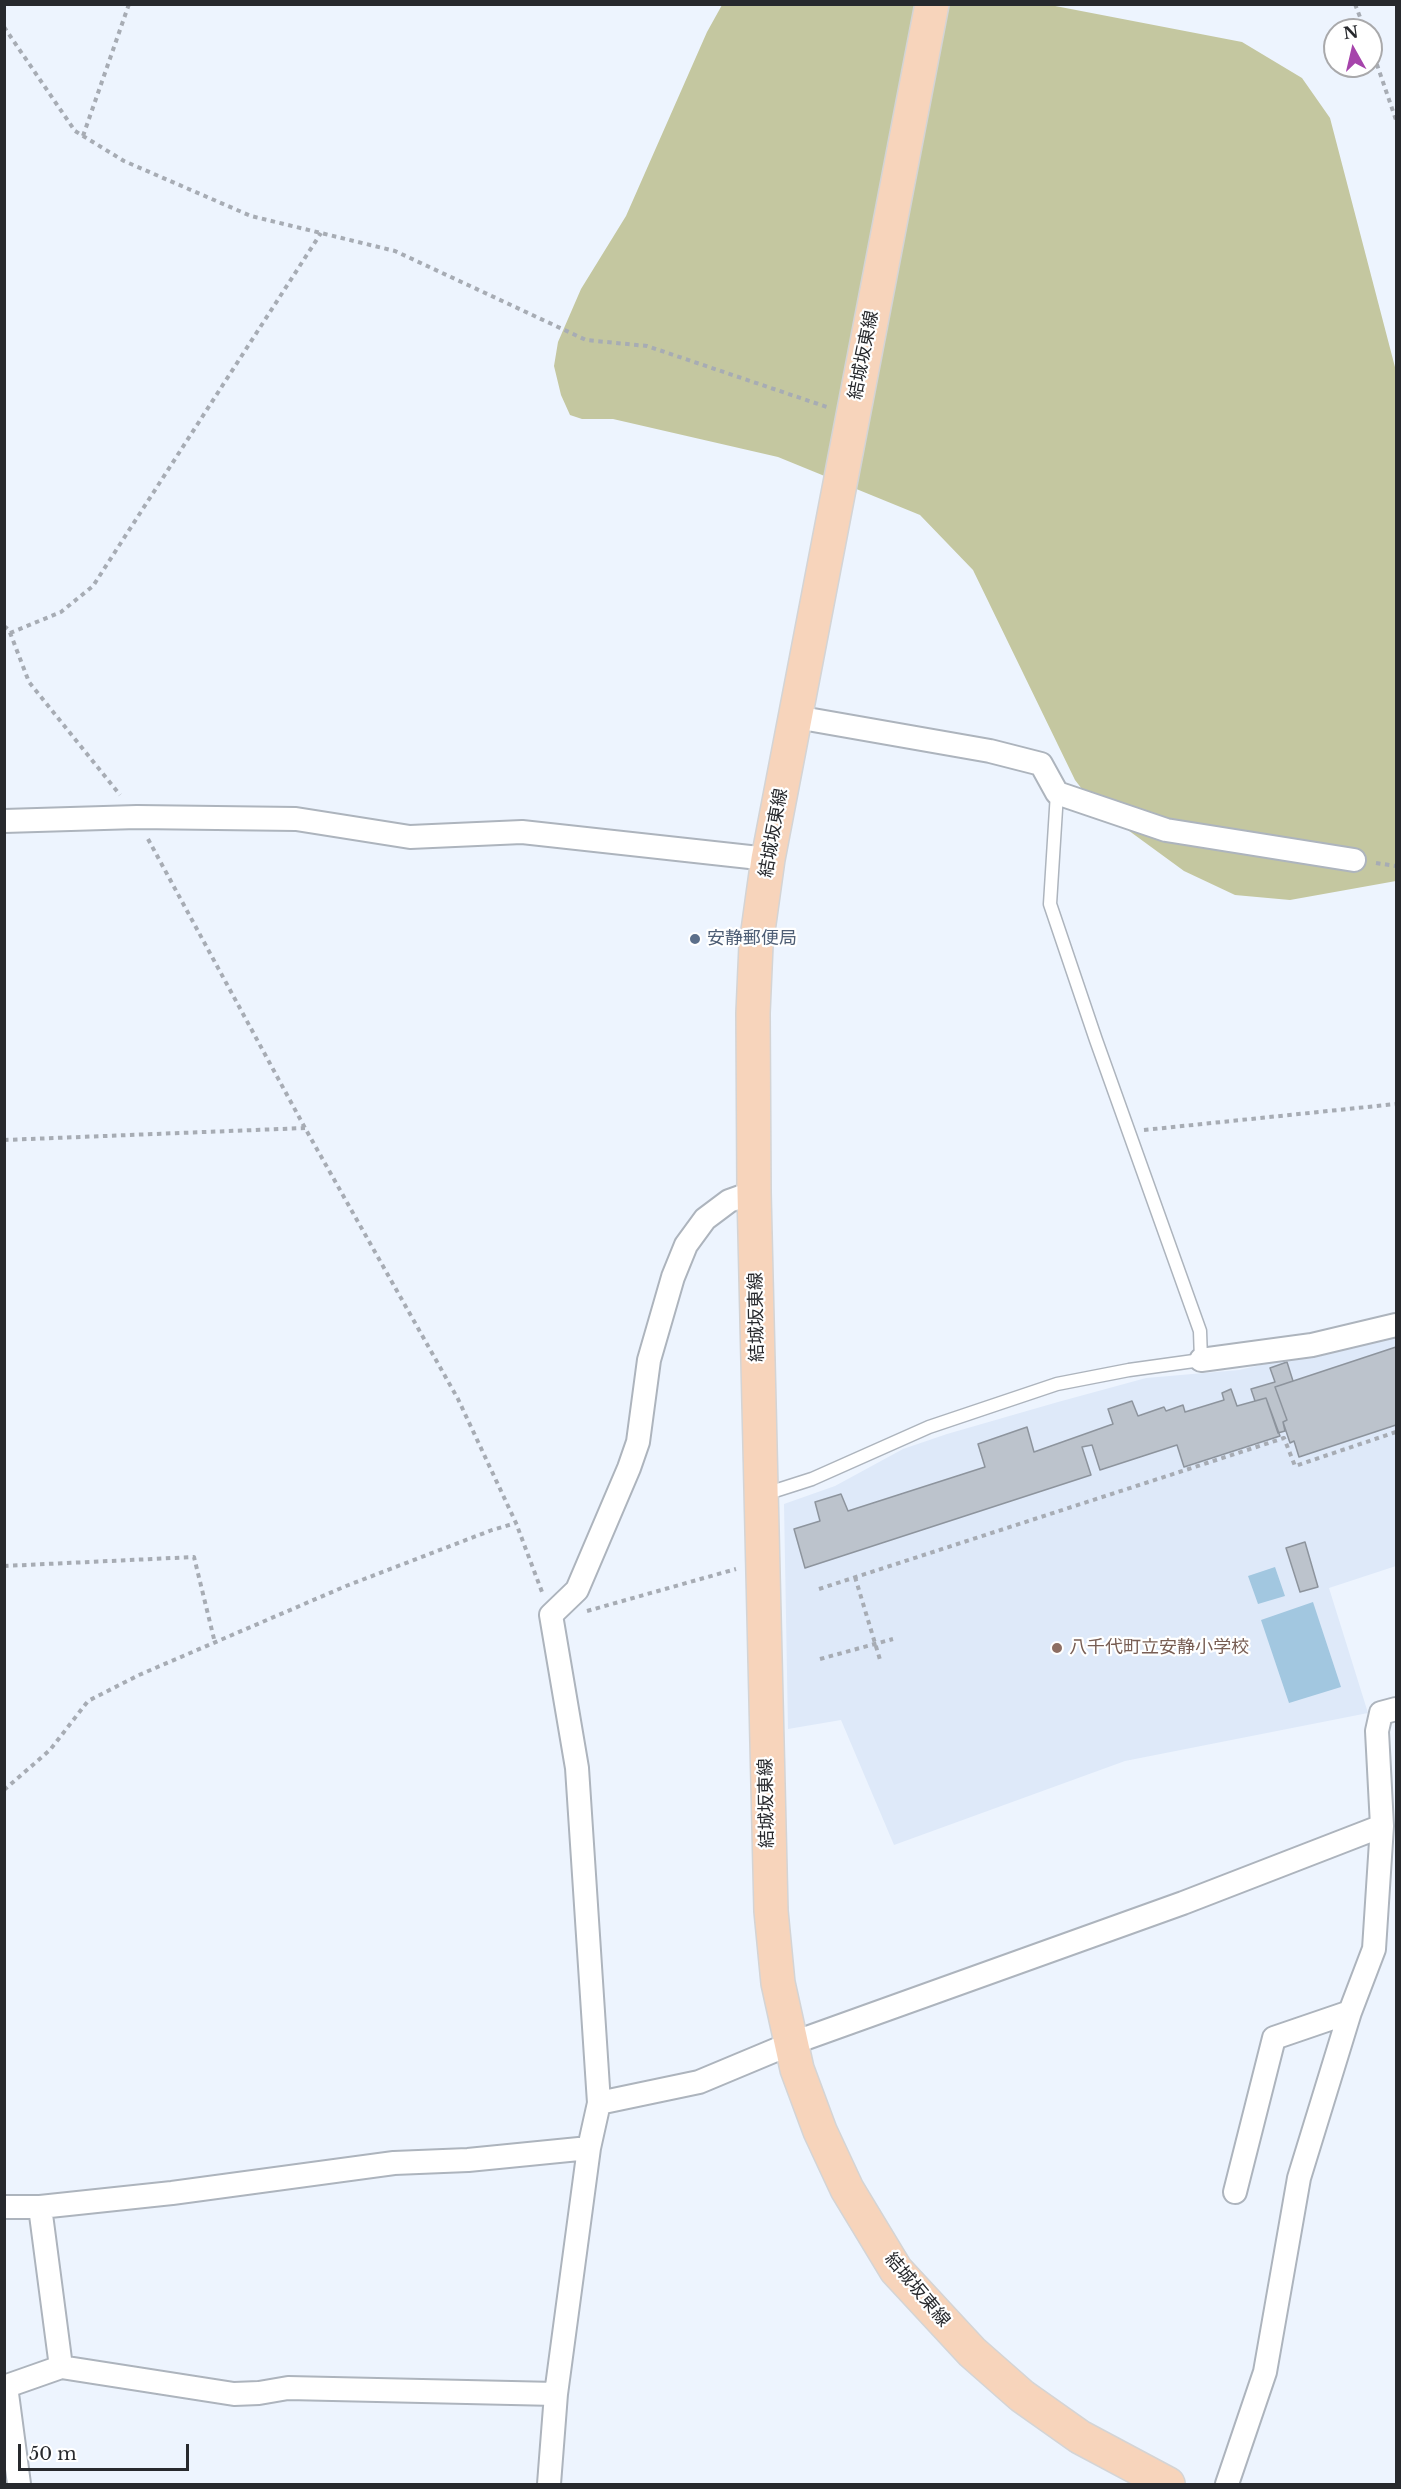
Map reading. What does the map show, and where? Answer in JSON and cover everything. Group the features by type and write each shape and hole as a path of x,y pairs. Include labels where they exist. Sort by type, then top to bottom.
{"main road":[{"name":"結城坂東線","path":"932,4 768,859 756,945 753,1001 754,1192 771,1911 778,1983 790,2044 809,2102 842,2179 896,2270 972,2352 1022,2396 1080,2438 1168,2484"}],"street":[{"path":"796,717 990,751 1041,764 1057,793 1166,830 1354,860"},
{"path":"4,821 136,818 296,819 410,837 522,832 768,859"},
{"path":"549,2484 556,2394 590,2148 599,2103 577,1768 552,1618 577,1590 629,1468 638,1442 649,1360 686,1245 705,1219 729,1200 754,1192"},
{"path":"1201,1359 1312,1345 1396,1325"},
{"path":"1227,2484 1265,2372 1299,2178 1350,2012 1374,1949 1382,1826 1377,1731 1381,1713 1396,1709"},
{"path":"599,2103 699,2082 790,2044 1184,1903 1382,1826"},
{"path":"1235,2192 1274,2038 1350,2012"},
{"path":"4,2207 40,2207 172,2193 394,2163 468,2160 590,2148"},
{"path":"40,2207 61,2367"},
{"path":"20,2484 5,2386 61,2367 234,2394 288,2388 556,2394"}],"lane":[{"path":"761,1495 812,1479 929,1427 1057,1384 1201,1359 1200,1331 1050,904 1057,793"}],"path":[{"path":"83,136 129,4"},
{"path":"4,27 75,131 124,161 252,216 395,251 586,340 647,346 853,416"},
{"path":"1382,78 1396,120"},
{"path":"10,633 61,612 93,586 321,233"},
{"path":"4,626 10,633 29,682 136,818 305,1128 458,1399 516,1523 552,1618 763,1562"},
{"path":"1129,1131 1396,1104"},
{"path":"4,1140 305,1128"},
{"path":"819,1589 1284,1438 1295,1466 1396,1432"},
{"path":"4,1791 50,1750 88,1701 140,1675 346,1586 516,1523"},
{"path":"4,1566 194,1557 215,1643"},
{"path":"855,1577 881,1663"},
{"path":"820,1659 893,1639"}],"shaded area":[{"path":"1396,1334 1396,1566 1329,1588 1368,1713 1125,1761 894,1845 841,1720 788,1729 784,1504 835,1486 903,1449 1058,1402 1146,1378 1239,1370"}],"green space":[{"path":"722,5 1050,5 1242,42 1302,78 1330,118 1396,371 1396,881 1290,900 1235,895 1184,871 1095,806 1075,780 973,570 920,515 778,457 613,419 582,419 570,415 561,395 554,366 558,342 581,289 626,216 707,32"}],"water":[{"path":"1275,1567 1285,1596 1258,1604 1248,1576"},
{"path":"1313,1602 1341,1687 1289,1703 1261,1620"}],"building":[{"path":"1396,1347 1396,1425 1299,1457 1294,1441 1290,1443 1283,1422 1287,1420 1275,1387"},
{"path":"1287,1362 1293,1381 1275,1387 1287,1420 1283,1422 1285,1431 1278,1433 1266,1398 1255,1401 1251,1389 1275,1382 1270,1368"},
{"path":"1231,1389 1237,1406 1266,1398 1280,1436 1184,1467 1177,1445 1100,1470 1092,1445 1082,1447 1091,1475 805,1568 794,1529 820,1521 815,1502 841,1494 848,1511 985,1467 978,1444 1027,1427 1034,1452 1113,1424 1108,1409 1132,1401 1138,1416 1164,1407 1166,1411 1183,1405 1185,1412 1224,1400 1222,1393"},
{"path":"1305,1542 1318,1587 1300,1592 1286,1548"}],"place":[{"name":"安静郵便局","path":"695,939"},
{"name":"八千代町立安静小学校","path":"1057,1648"}]}
